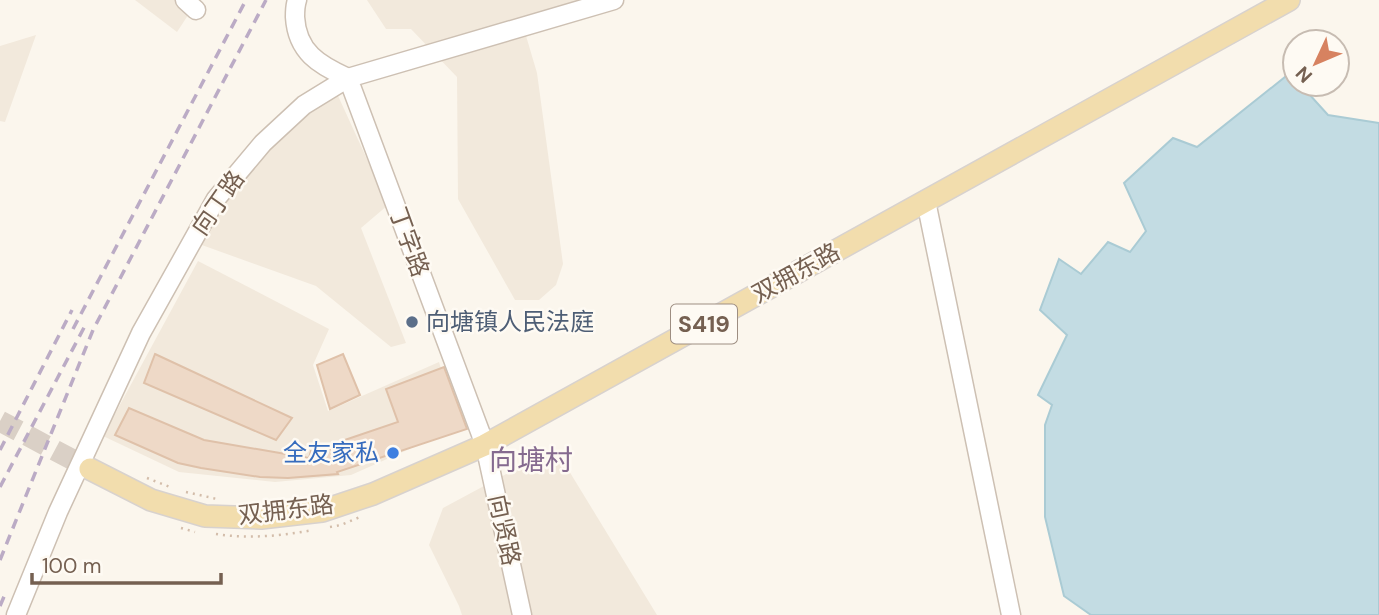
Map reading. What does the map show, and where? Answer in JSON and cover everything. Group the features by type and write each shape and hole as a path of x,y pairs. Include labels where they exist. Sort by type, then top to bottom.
{"main road":[{"name":"双拥东路","path":"90,470 151,500 205,516 261,519 322,511 373,494 485,445 1289,0"}],"street":[{"path":"297,0 296,29 300,42 326,69 348,78"},
{"name":"向丁路","path":"16,615 58,512 141,333 216,199 263,143 304,105 348,78 614,0"},
{"name":"丁字路","path":"348,78 485,445"},
{"path":"926,201 1011,615"},
{"name":"向贤路","path":"485,445 522,615"}],"path":[{"path":"145,477 177,490 220,499"}],"shaded area":[{"path":"135,0 198,0 177,32"},
{"path":"367,0 583,0 524,29 537,73 563,264 556,285 539,300 515,300 458,199 457,77 411,29 386,29"},
{"path":"36,35 5,122 0,121 0,46"},
{"path":"334,87 388,205 361,228 406,343 391,347 316,286 199,244 252,160"},
{"path":"198,261 329,329 313,365 328,411 439,362 459,427 351,475 275,482 179,472 103,436"},
{"path":"555,448 657,615 462,615 429,545 443,508"}],"water":[{"path":"1281,80 1281,98 1313,98 1328,115 1379,123 1379,615 1091,615 1064,596 1045,517 1045,425 1052,405 1038,395 1067,335 1040,310 1059,259 1081,274 1108,242 1130,252 1146,231 1124,183 1173,138 1197,147"}],"building":[{"path":"155,354 292,418 276,440 144,383"},
{"path":"343,354 360,395 330,409 317,365"},
{"path":"444,367 467,429 337,472 338,474 260,477 201,468 178,463 115,435 129,408 204,440 309,458 311,451 337,448 336,443 398,422 386,389"}],"tunnel":[{"path":"0,421 90,469"}],"railway":[{"path":"73,329 246,0"},
{"path":"0,560 93,330 266,0"},
{"path":"0,450 72,310"},
{"path":"0,487 87,322"},
{"path":"0,606 6,592"}],"place":[{"name":"向塘镇人民法庭","path":"412,322"},
{"name":"全友家私","path":"393,453"}],"district":[{"name":"向塘村","path":"531,460"}]}
